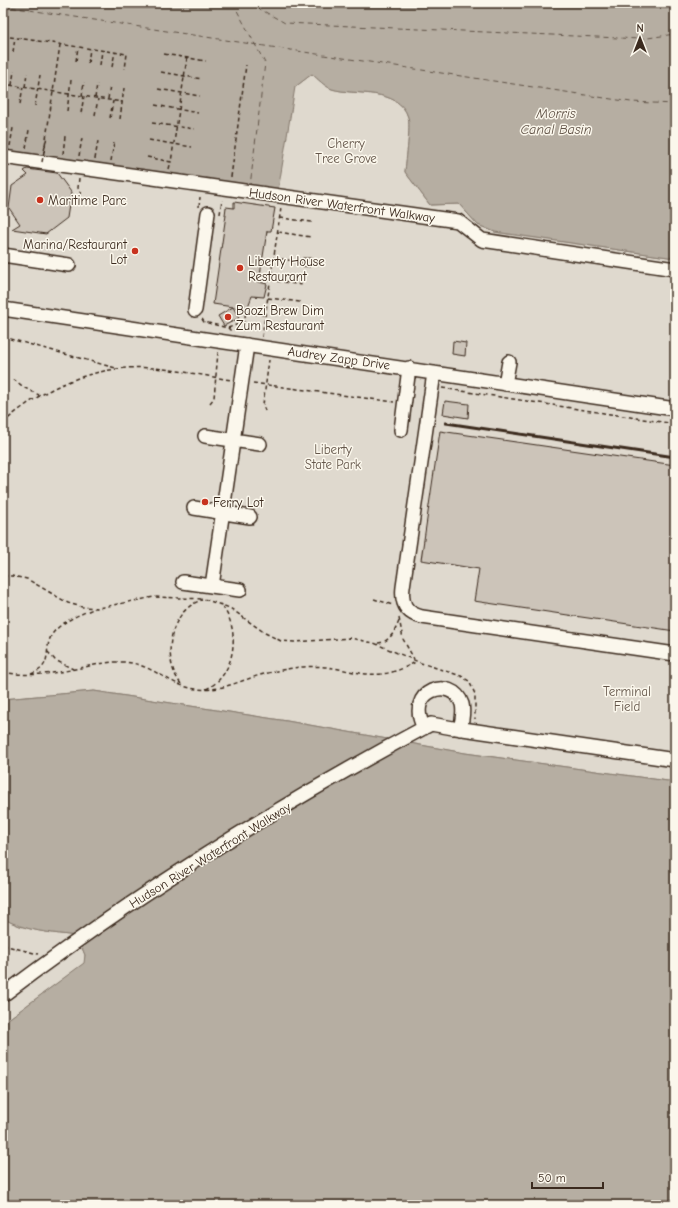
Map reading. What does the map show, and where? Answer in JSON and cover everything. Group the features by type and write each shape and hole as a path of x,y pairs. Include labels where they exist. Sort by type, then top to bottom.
{"street":[{"name":"Hudson River Waterfront Walkway","path":"6,152 43,157 168,180 458,221 482,240 675,269"},
{"path":"198,317 203,212"},
{"path":"3,255 69,265"},
{"name":"Audrey Zapp Drive","path":"3,309 408,368 675,409"},
{"path":"212,586 247,345"},
{"path":"505,384 509,362"},
{"path":"401,430 408,368"},
{"path":"434,373 401,601 407,610 422,617 675,654"},
{"path":"204,436 260,444"},
{"path":"194,508 250,517"},
{"path":"183,582 240,590"},
{"path":"421,730 419,717 420,703 426,694 440,689 449,690 459,699 463,709 456,728"},
{"name":"Hudson River Waterfront Walkway","path":"3,995 68,947 212,852 285,806 431,724 675,760"}],"path":[{"path":"3,36 127,54 125,69"},
{"path":"13,52 15,38"},
{"path":"43,157 60,45"},
{"path":"76,61 78,47"},
{"path":"88,63 90,49"},
{"path":"100,65 102,50"},
{"path":"112,66 115,52"},
{"path":"164,54 206,61"},
{"path":"168,180 187,58"},
{"path":"234,177 230,177 246,65"},
{"path":"12,86 14,71"},
{"path":"161,72 202,79"},
{"path":"20,104 27,73"},
{"path":"35,106 40,75"},
{"path":"66,111 71,80"},
{"path":"81,113 84,82"},
{"path":"3,84 122,102"},
{"path":"94,98 96,84"},
{"path":"6,102 8,85"},
{"path":"108,100 110,86"},
{"path":"120,119 124,88"},
{"path":"158,89 200,96"},
{"path":"95,116 98,98"},
{"path":"110,118 112,101"},
{"path":"155,105 198,112"},
{"path":"152,123 195,130"},
{"path":"6,152 12,128"},
{"path":"26,149 29,130"},
{"path":"43,157 47,136"},
{"path":"63,155 66,136"},
{"path":"79,157 82,138"},
{"path":"149,140 192,147"},
{"path":"95,159 98,141"},
{"path":"111,162 114,143"},
{"path":"147,157 171,162 173,149"},
{"path":"202,185 203,212"},
{"path":"78,188 80,194"},
{"path":"265,411 263,405 266,384 265,315 283,196"},
{"path":"280,218 312,222"},
{"path":"278,232 311,238"},
{"path":"274,258 302,262"},
{"path":"270,280 303,285"},
{"path":"268,298 300,302"},
{"path":"198,317 204,322 217,325 219,327 228,328 244,322 246,312 265,315"},
{"path":"228,328 235,335"},
{"path":"3,337 121,369"},
{"path":"210,403 214,398 217,378 219,341"},
{"path":"3,423 39,396 79,378 121,369 169,370 241,382 266,384 404,404"},
{"path":"13,379 39,396"},
{"path":"432,387 675,424"},
{"path":"3,576 12,576 26,580 75,606 98,608"},
{"path":"25,674 36,672 42,667 46,660 51,636 58,628 98,608 154,597 204,599 219,603 236,611 265,634 281,641 298,642 342,638 359,639 374,643 417,661 461,676 472,684 476,709 474,731"},
{"path":"182,685 175,674 171,659 173,630 179,619 188,608 204,599"},
{"path":"374,599 401,601 399,618 394,633 387,641 374,643"},
{"path":"204,689 220,678 232,653 232,625 226,612 219,603"},
{"path":"399,618 401,632 406,645 411,655 417,661"},
{"path":"48,652 52,658 67,668 76,669"},
{"path":"3,672 25,674 50,673 112,662 131,662 147,666 182,685 204,689 225,687 277,671 312,666 332,667 366,675 381,675 396,672 417,661"},
{"path":"3,945 54,957"}],"green space":[{"name":"Liberty State Park","path":"312,74 329,88 341,91 375,94 395,101 403,107 409,121 405,172 430,205 459,204 478,225 495,232 675,258 675,782 465,753 287,721 94,691 3,699 3,151 295,87"},
{"path":"3,918 29,929 77,936 85,955 85,963 3,1023"}],"water":[{"name":"Morris Canal Basin","path":"3,3 675,3 675,258 495,232 478,225 459,204 430,205 405,172 409,121 403,107 395,101 375,94 341,91 329,88 312,74 295,87 278,191 3,151"},
{"path":"94,691 287,721 465,753 675,782 675,1205 3,1205 3,1023 84,963 85,955 77,936 29,929 3,918 3,699"}],"building":[{"name":"Maritime Parc","path":"27,169 57,173 71,192 67,218 46,234 12,229 20,224 9,208 12,186 28,175 24,171"},
{"name":"Liberty House Restaurant","path":"234,202 275,208 271,231 267,231 259,282 267,284 264,297 252,296 247,309 213,304 226,207 234,208"},
{"path":"302,258 311,258 310,267 301,266"},
{"path":"233,307 239,318 224,326 218,316"},
{"path":"453,341 466,343 465,356 452,354"},
{"path":"445,401 469,404 468,418 443,414"},
{"path":"440,431 675,465 675,631 474,601 479,569 421,560"}],"ferry route":[{"path":"233,3 265,63 250,186"},
{"path":"249,3 285,23 641,39 675,34"},
{"path":"3,6 631,102 675,104"}],"railway":[{"path":"446,423 675,457"}],"place":[{"name":"Maritime Parc","path":"40,200"},
{"name":"Marina/Restaurant Lot","path":"135,251"},
{"name":"Liberty House Restaurant","path":"240,268"},
{"name":"Baozi Brew Dim Zum Restaurant","path":"228,317"},
{"name":"Ferry Lot","path":"205,502"}],"park label":[{"name":"Cherry Tree Grove","path":"346,150"},
{"name":"Terminal Field","path":"627,698"}]}
